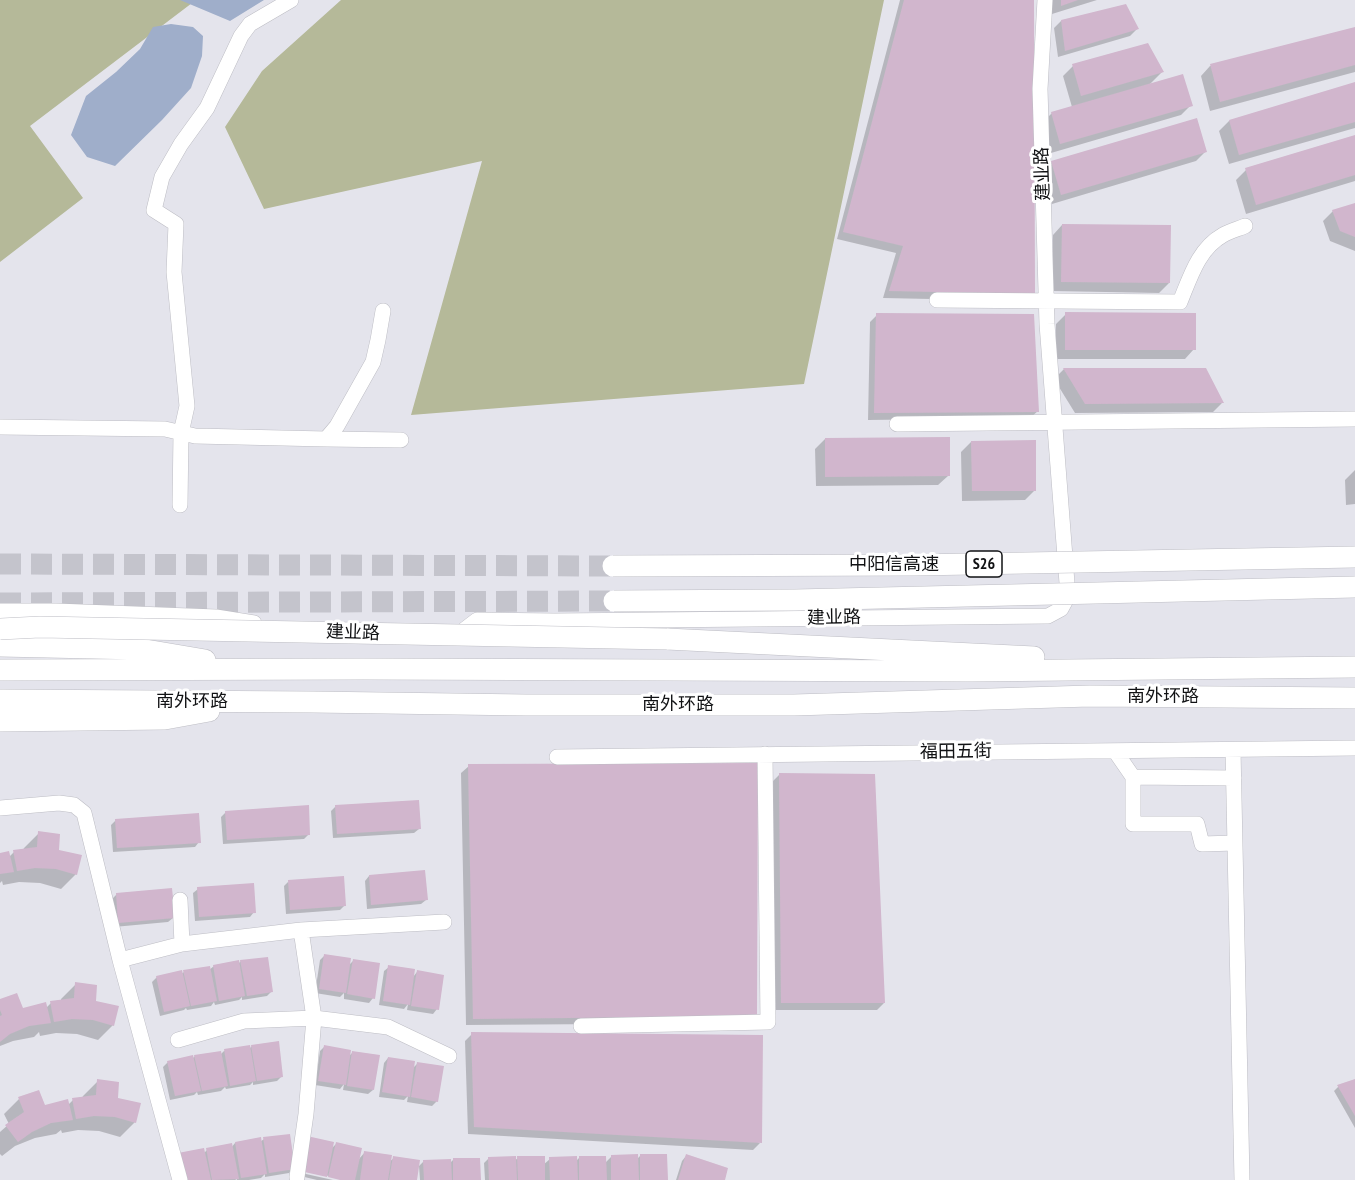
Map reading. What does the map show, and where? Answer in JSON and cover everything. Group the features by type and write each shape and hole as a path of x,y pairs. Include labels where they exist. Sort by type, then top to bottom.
{"highway":[{"name":"中阳信高速","path":"613,566 916,565 1355,557"},
{"name":"中阳信高速","path":"614,601 795,600 1355,587"},
{"path":"0,629 64,627 667,639 1244,668"},
{"path":"0,646 140,649 265,669"},
{"name":"南外环路","path":"0,670 972,670 1355,667"},
{"name":"南外环路","path":"0,700 794,705 1090,696 1355,698"},
{"path":"0,721 165,719 256,702"}],"street":[{"path":"180,505 181,433 187,406 174,272 176,224 154,210 162,177 207,108 242,36 250,24 291,0"},
{"name":"建业路","path":"0,611 216,617 331,633 440,637 460,633 477,620 1048,616 1061,609 1068,596 1047,301 1040,89 1045,0"},
{"path":"937,300 1180,302 1194,268 1208,246 1222,235 1245,226"},
{"path":"326,439 338,426 373,362 383,311"},
{"path":"897,423 1355,419"},
{"path":"0,427 165,429 195,436 401,440"},
{"name":"福田五街","path":"557,757 1355,748"},
{"path":"1233,750 1242,1180"},
{"path":"1115,751 1133,777 1133,824 1197,824 1202,844 1235,843"},
{"path":"581,1026 768,1022 765,754"},
{"path":"1133,777 1234,778"},
{"path":"0,808 59,803 74,805 84,813 120,960 180,1180"},
{"path":"180,900 182,944"},
{"path":"120,960 182,944 301,930 444,922"},
{"path":"295,1179 306,1114 314,1018 301,930"},
{"path":"178,1040 244,1022 314,1018 388,1027 449,1056"}],"green space":[{"path":"0,0 196,0 30,126 83,198 0,262"},
{"path":"341,0 884,0 804,384 411,415 482,161 264,209 225,127 262,71"}],"water":[{"path":"180,0 264,0 230,21"},
{"path":"171,24 193,27 203,36 202,56 191,88 115,166 87,157 71,135 86,96 140,49 153,27"}],"building":[{"path":"904,0 1034,0 1035,294 889,291 903,246 843,232"},
{"path":"1061,0 1078,0 1061,6"},
{"path":"1126,4 1139,29 1065,51 1061,20"},
{"path":"1355,27 1355,65 1220,102 1210,64"},
{"path":"1148,43 1164,72 1081,96 1072,64"},
{"path":"1183,74 1193,106 1060,144 1051,112"},
{"path":"1355,82 1355,122 1239,155 1229,120"},
{"path":"1197,118 1207,152 1061,195 1051,161"},
{"path":"1355,135 1355,175 1256,205 1245,168"},
{"path":"1355,203 1355,237 1340,231 1332,210"},
{"path":"1062,224 1171,225 1170,283 1061,282"},
{"path":"1065,312 1196,313 1196,350 1065,350"},
{"path":"876,313 1034,314 1039,412 874,413"},
{"path":"1063,368 1206,368 1224,403 1085,404"},
{"path":"950,437 950,476 825,477 825,438"},
{"path":"1036,440 1036,491 972,491 971,441"},
{"path":"758,763 757,1016 473,1019 468,764"},
{"path":"779,773 875,774 885,1003 781,1003"},
{"path":"419,800 421,829 337,834 335,805"},
{"path":"309,805 310,835 227,840 225,811"},
{"path":"199,813 201,843 117,848 115,819"},
{"path":"38,831 60,834 59,850 82,855 77,875 56,869 35,868 17,871 13,850 37,847"},
{"path":"9,851 14,872 0,874 0,853"},
{"path":"425,870 428,900 371,905 369,875"},
{"path":"344,876 346,906 290,910 288,880"},
{"path":"254,883 256,913 199,917 197,887"},
{"path":"172,888 175,918 118,923 116,893"},
{"path":"324,954 351,958 346,993 319,989"},
{"path":"268,957 273,992 247,996 240,960"},
{"path":"353,959 380,963 375,999 347,994"},
{"path":"239,960 245,996 219,1001 213,965"},
{"path":"388,965 415,969 410,1005 383,1001"},
{"path":"210,966 217,1001 191,1006 183,970"},
{"path":"182,970 190,1006 164,1012 156,976"},
{"path":"417,970 444,975 439,1010 411,1006"},
{"path":"75,982 97,985 96,1001 119,1006 114,1026 93,1020 72,1019 54,1022 50,1001 74,998"},
{"path":"17,993 23,1008 46,1002 51,1023 29,1026 10,1034 0,1042 0,1016 2,1015 0,999"},
{"path":"471,1032 763,1035 762,1143 474,1127"},
{"path":"279,1041 283,1077 257,1081 251,1045"},
{"path":"250,1045 256,1081 230,1086 224,1049"},
{"path":"324,1045 351,1050 346,1085 318,1081"},
{"path":"221,1051 228,1086 202,1091 194,1055"},
{"path":"352,1051 380,1055 374,1090 347,1086"},
{"path":"193,1055 201,1091 175,1096 167,1061"},
{"path":"388,1057 415,1061 410,1097 382,1092"},
{"path":"417,1062 444,1066 438,1102 411,1097"},
{"path":"97,1079 119,1082 118,1098 141,1103 136,1123 115,1117 94,1116 76,1119 72,1098 96,1095"},
{"path":"1355,1079 1355,1116 1337,1085"},
{"path":"39,1090 45,1105 68,1099 73,1120 51,1123 18,1142 5,1125 24,1112 18,1097"},
{"path":"290,1134 295,1169 269,1173 263,1137"},
{"path":"307,1136 334,1142 327,1177 300,1171"},
{"path":"261,1137 267,1174 241,1178 235,1142"},
{"path":"336,1142 362,1148 355,1180 328,1177"},
{"path":"232,1143 239,1179 212,1180 206,1148"},
{"path":"204,1148 211,1180 184,1180 178,1153"},
{"path":"364,1151 392,1155 388,1180 360,1180"},
{"path":"638,1154 639,1180 611,1180 611,1155"},
{"path":"640,1154 667,1154 668,1180 640,1180"},
{"path":"686,1154 728,1168 725,1180 678,1180"},
{"path":"393,1156 420,1160 417,1180 389,1180"},
{"path":"516,1156 517,1180 489,1180 488,1157"},
{"path":"517,1156 545,1156 545,1180 518,1180"},
{"path":"577,1156 578,1180 550,1180 549,1157"},
{"path":"579,1156 606,1156 607,1180 579,1180"},
{"path":"453,1158 480,1158 481,1180 453,1180"},
{"path":"451,1159 452,1180 424,1180 423,1160"}],"tunnel":[{"path":"0,564 613,566"},
{"path":"0,603 614,601"}]}
